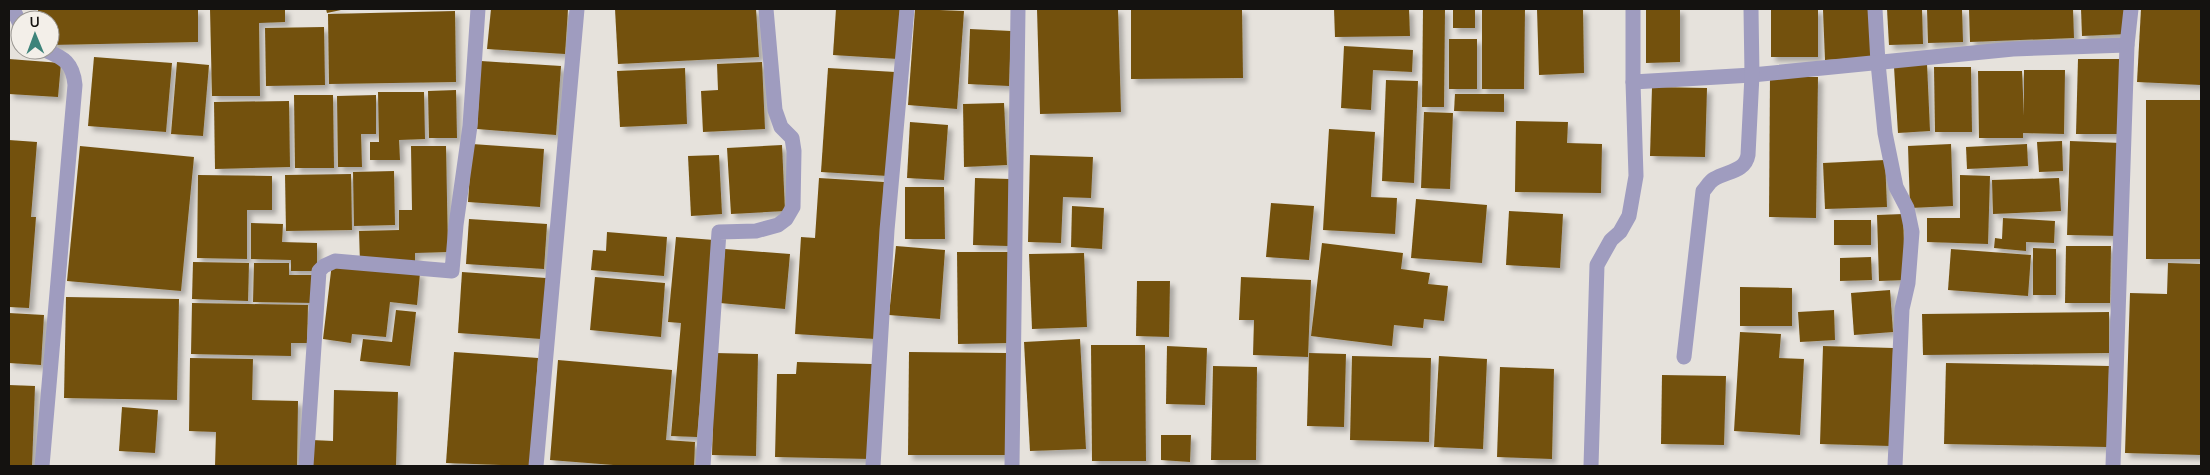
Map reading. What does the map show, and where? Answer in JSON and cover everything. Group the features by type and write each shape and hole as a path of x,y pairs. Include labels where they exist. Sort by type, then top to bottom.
{"street":[{"path":"306,466 320,271 324,266 335,260 452,271 456,225 470,126 478,9"},
{"path":"536,466 577,9"},
{"path":"703,466 719,232 756,231 778,225 786,219 793,207 794,151 792,138 781,127 775,110 766,9"},
{"path":"874,466 887,230 908,9"},
{"path":"1012,466 1018,9"},
{"path":"1592,466 1597,265 1611,240 1620,232 1628,216 1636,176 1632,82 1633,9"},
{"path":"1684,357 1703,191 1711,180 1743,167 1747,162 1752,75 1751,9"},
{"path":"1875,9 1878,63 1887,142 1896,187 1907,208 1912,232 1908,283 1902,309 1895,466"},
{"path":"2113,466 2127,45 2130,9"},
{"path":"1632,82 1752,75 2013,49 2127,45"},
{"path":"42,466 75,84 74,72 60,57"}],"building":[{"path":"198,9 198,42 60,45 60,10 38,10"},
{"path":"210,9 285,9 285,22 259,23 260,96 212,96"},
{"path":"326,9 341,9 341,10 327,13"},
{"path":"491,9 568,9 565,54 487,49"},
{"path":"615,9 756,9 759,57 618,64"},
{"path":"836,9 900,9 898,59 833,55"},
{"path":"915,9 964,11 957,109 908,105"},
{"path":"1037,9 1118,9 1121,112 1040,114"},
{"path":"1131,9 1242,9 1243,78 1131,79"},
{"path":"1334,9 1409,9 1410,36 1335,37"},
{"path":"1423,9 1445,9 1444,107 1422,107"},
{"path":"1453,9 1475,9 1475,28 1453,28"},
{"path":"1482,9 1525,9 1524,89 1482,89"},
{"path":"1537,9 1583,9 1584,73 1539,75"},
{"path":"1646,9 1680,9 1680,62 1646,63"},
{"path":"1771,9 1818,9 1818,57 1771,57"},
{"path":"1871,9 1873,57 1825,60 1823,10"},
{"path":"1887,9 1922,9 1923,44 1889,45"},
{"path":"1927,9 1962,9 1963,42 1928,43"},
{"path":"1969,9 2073,9 2074,38 1970,42"},
{"path":"2081,9 2125,9 2127,34 2082,36"},
{"path":"2141,9 2201,9 2201,85 2137,82"},
{"path":"455,11 456,82 329,84 328,14"},
{"path":"324,27 325,85 266,86 265,28"},
{"path":"970,29 1011,31 1009,86 968,84"},
{"path":"1449,39 1477,39 1477,89 1449,89"},
{"path":"1344,46 1413,50 1412,72 1373,70 1371,110 1341,108"},
{"path":"94,57 172,63 166,132 88,126"},
{"path":"9,59 61,63 58,97 9,94"},
{"path":"2078,59 2121,59 2120,134 2076,134"},
{"path":"481,61 561,66 556,135 477,129"},
{"path":"177,62 209,65 203,136 171,134"},
{"path":"762,62 765,129 703,132 701,91 718,90 717,64"},
{"path":"1927,64 1930,131 1898,133 1894,67"},
{"path":"1934,67 1971,67 1972,132 1935,132"},
{"path":"685,68 687,124 620,127 617,71"},
{"path":"828,68 895,72 888,176 821,172"},
{"path":"2024,70 2065,70 2064,134 2023,133 2023,138 1979,138 1978,71 2022,71 2024,116"},
{"path":"1770,77 1818,77 1816,218 1769,217"},
{"path":"1386,80 1418,81 1414,183 1382,181"},
{"path":"1652,87 1707,88 1705,157 1650,156"},
{"path":"456,90 457,138 429,138 428,91"},
{"path":"378,92 424,92 425,139 399,140 400,160 370,160 370,142 379,142"},
{"path":"1455,94 1504,94 1504,112 1454,111"},
{"path":"294,95 333,95 334,168 295,168"},
{"path":"376,95 376,134 361,134 362,167 338,167 337,96"},
{"path":"2146,100 2201,100 2201,259 2146,259"},
{"path":"289,101 290,167 215,169 214,102"},
{"path":"1004,103 1007,165 964,167 963,104"},
{"path":"1424,112 1453,113 1450,189 1421,188"},
{"path":"1516,121 1568,122 1567,143 1602,144 1601,193 1515,192"},
{"path":"910,122 948,125 944,180 907,178"},
{"path":"1329,129 1375,132 1371,197 1397,198 1395,234 1323,230"},
{"path":"9,140 37,142 31,217 36,217 29,308 9,307"},
{"path":"2062,141 2063,171 2039,172 2037,142"},
{"path":"2070,141 2121,143 2118,236 2067,235"},
{"path":"472,144 544,149 540,207 468,202"},
{"path":"1951,144 1953,206 1910,208 1908,146"},
{"path":"2027,144 2028,166 1967,169 1966,147"},
{"path":"782,145 785,211 731,214 727,148"},
{"path":"80,146 194,157 181,291 67,281"},
{"path":"411,146 446,146 448,252 415,253 415,261 360,262 359,231 399,230 399,210 412,210"},
{"path":"719,155 722,214 691,216 688,156"},
{"path":"1030,155 1093,157 1091,198 1063,197 1061,243 1028,242"},
{"path":"1885,160 1887,207 1825,209 1823,163"},
{"path":"394,171 395,225 354,226 353,172"},
{"path":"351,174 352,230 286,231 285,175"},
{"path":"198,175 272,176 272,210 247,210 247,259 197,258"},
{"path":"1960,175 1990,176 1988,244 1927,242 1927,218 1960,218"},
{"path":"819,178 884,182 875,339 795,334 801,237 815,238"},
{"path":"975,178 1010,179 1008,246 973,245"},
{"path":"2059,178 2061,211 1993,214 1992,180"},
{"path":"905,187 944,187 945,239 905,239"},
{"path":"1416,199 1487,205 1482,263 1411,258"},
{"path":"1271,203 1314,206 1309,260 1266,257"},
{"path":"1072,206 1104,208 1102,249 1071,247"},
{"path":"1509,211 1563,214 1560,268 1506,265"},
{"path":"1903,214 1905,280 1879,281 1877,215"},
{"path":"2003,218 2055,221 2054,243 2026,242 2026,251 1994,248 1995,238 2002,239"},
{"path":"469,219 547,224 544,269 466,264"},
{"path":"1834,220 1871,220 1871,245 1834,245"},
{"path":"251,223 283,224 282,242 317,243 317,271 291,271 291,260 251,259"},
{"path":"607,232 667,237 664,276 591,270 593,250 606,251"},
{"path":"676,237 714,240 697,437 671,436 681,323 668,322"},
{"path":"1322,243 1403,253 1401,269 1430,273 1428,284 1448,286 1444,321 1424,319 1423,328 1394,325 1392,346 1311,336"},
{"path":"896,246 945,250 940,319 889,315"},
{"path":"2066,246 2111,246 2110,303 2065,303"},
{"path":"2033,248 2056,249 2056,295 2033,295"},
{"path":"725,249 790,254 785,309 720,303"},
{"path":"1951,249 2031,255 2028,296 1948,290"},
{"path":"957,252 1009,252 1010,343 958,344"},
{"path":"1084,253 1087,327 1032,329 1029,254"},
{"path":"1871,257 1872,280 1840,281 1840,258"},
{"path":"193,262 249,263 248,301 192,299"},
{"path":"254,263 289,263 289,275 315,275 314,303 253,302"},
{"path":"332,263 420,273 417,305 390,302 386,337 352,334 351,343 323,339"},
{"path":"2168,263 2201,264 2201,455 2125,453 2130,293 2167,294"},
{"path":"462,272 546,278 541,339 458,333"},
{"path":"595,277 665,283 661,337 590,330"},
{"path":"1241,277 1311,280 1308,357 1253,355 1254,320 1239,320"},
{"path":"1137,281 1170,281 1169,337 1136,336"},
{"path":"1740,287 1792,288 1792,326 1740,326"},
{"path":"1890,290 1893,332 1854,335 1851,293"},
{"path":"66,297 179,299 177,400 64,398"},
{"path":"192,303 308,305 307,343 291,343 291,356 191,354"},
{"path":"396,310 416,312 410,366 360,361 363,339 392,342"},
{"path":"1834,310 1835,340 1800,342 1798,312"},
{"path":"2109,312 2109,353 1923,355 1922,314"},
{"path":"9,313 44,315 41,365 9,363"},
{"path":"1740,332 1781,334 1779,358 1804,359 1800,435 1734,431"},
{"path":"1080,339 1086,449 1030,451 1024,342"},
{"path":"1091,345 1145,345 1146,461 1092,461"},
{"path":"1167,346 1207,348 1205,405 1166,404"},
{"path":"1823,346 1893,348 1890,446 1820,444"},
{"path":"454,352 538,358 530,466 446,463"},
{"path":"909,352 1007,353 1006,455 908,455"},
{"path":"715,353 758,354 756,456 712,455"},
{"path":"1309,353 1346,354 1344,427 1307,426"},
{"path":"1352,356 1431,358 1429,442 1350,440"},
{"path":"1439,356 1487,359 1483,449 1434,447"},
{"path":"190,358 253,359 252,400 298,401 297,466 215,466 216,432 189,431"},
{"path":"558,360 672,370 666,440 695,442 694,466 626,466 550,460"},
{"path":"797,362 872,364 870,459 775,457 777,374 796,374"},
{"path":"1946,363 2109,366 2107,447 1944,444"},
{"path":"1213,366 1257,367 1256,460 1211,460"},
{"path":"1500,367 1554,369 1552,459 1497,457"},
{"path":"1662,375 1726,376 1724,445 1661,444"},
{"path":"9,385 35,386 32,466 9,466"},
{"path":"334,390 398,392 396,466 311,466 312,440 333,441"},
{"path":"122,407 158,410 155,453 119,451"},
{"path":"1161,435 1191,435 1190,462 1161,460"}]}
